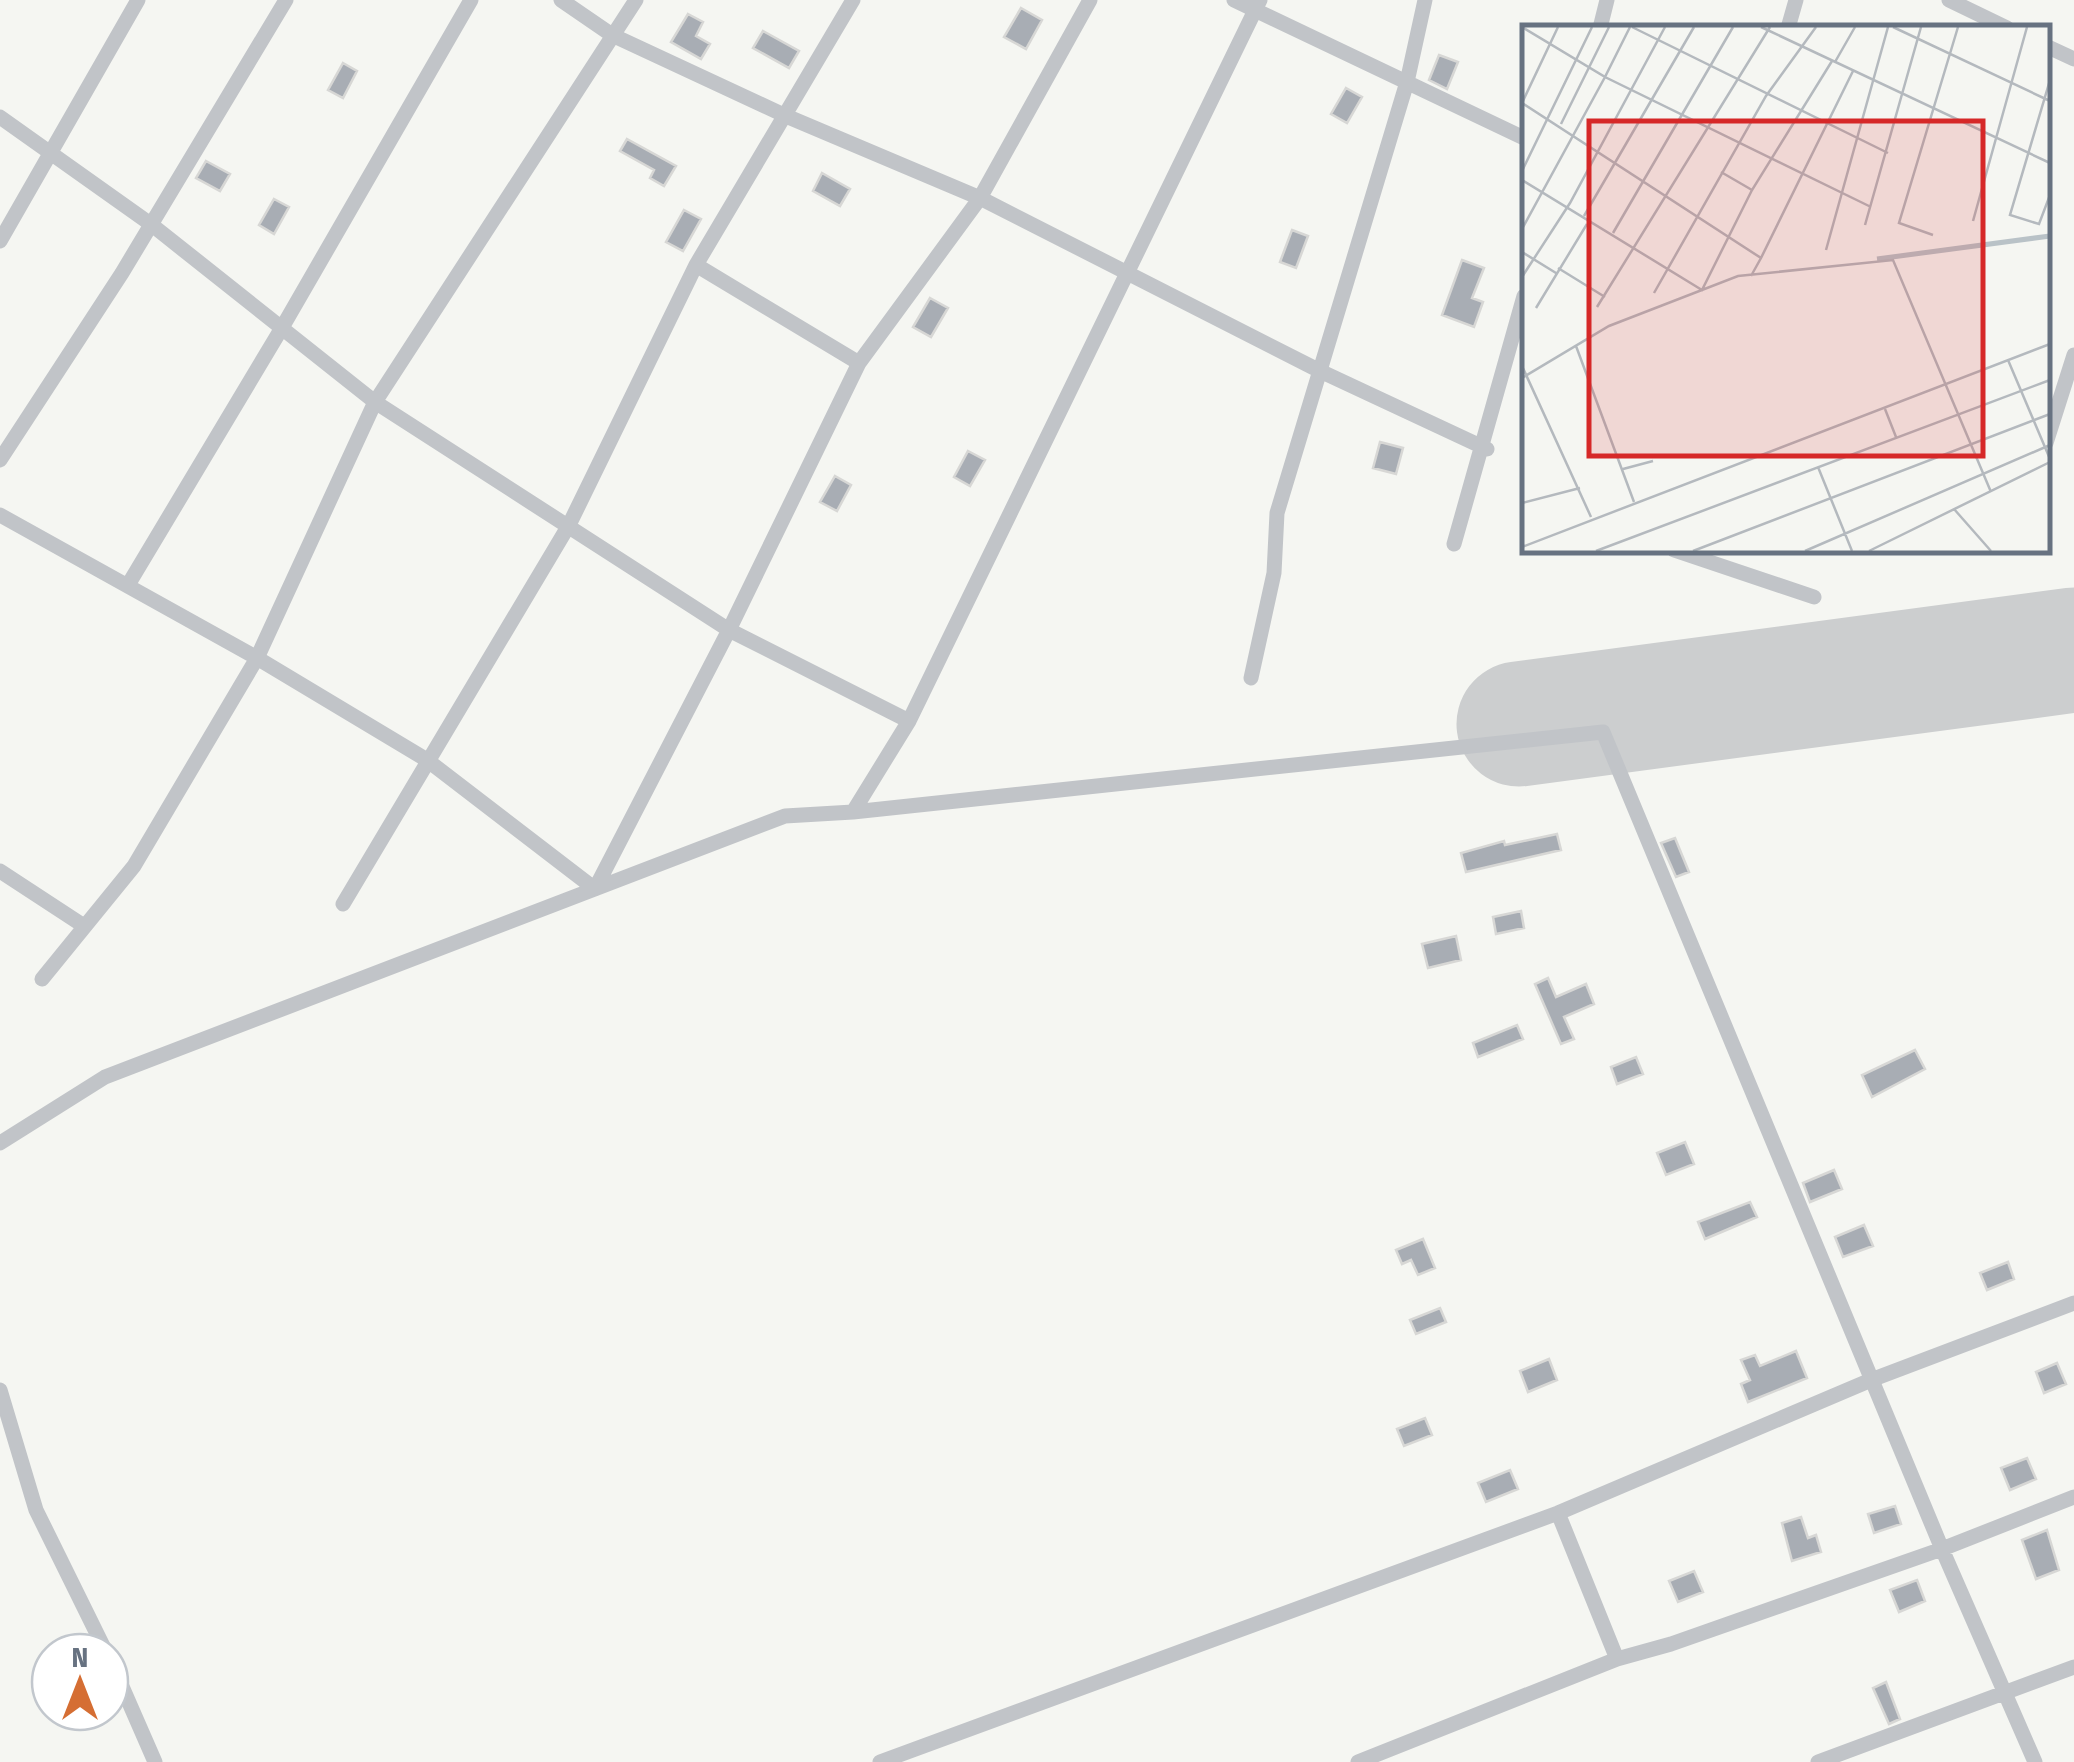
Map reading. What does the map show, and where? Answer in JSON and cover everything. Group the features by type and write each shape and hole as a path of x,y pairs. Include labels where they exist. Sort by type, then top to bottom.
{"street":[{"path":"0,240 138,0"},
{"path":"0,460 152,225 286,0"},
{"path":"128,586 471,0"},
{"path":"561,0 612,35 786,116 980,198 1320,370 1484,448"},
{"path":"42,980 134,866 257,658 375,402 636,0"},
{"path":"342,904 569,525 696,266 853,0"},
{"path":"595,889 729,630 860,363 980,198 1090,0"},
{"path":"1234,0 1258,5 1522,137"},
{"path":"1251,678 1274,572 1277,513 1407,82 1425,0"},
{"path":"1601,25 1608,0"},
{"path":"1789,25 1796,0"},
{"path":"1950,0 2001,25"},
{"path":"853,812 909,721 1258,5"},
{"path":"2049,47 2074,59"},
{"path":"0,117 152,225 375,402 729,630 909,721"},
{"path":"696,266 860,363"},
{"path":"1454,544 1522,304"},
{"path":"2049,434 2074,356"},
{"path":"0,515 257,658 427,760 595,889"},
{"path":"1680,552 1814,596"},
{"path":"0,1143 104,1077 785,816 1603,732 1942,1549 2036,1762"},
{"path":"0,872 84,926"},
{"path":"880,1762 1558,1514 1871,1380 2074,1303"},
{"path":"0,1390 36,1510 96,1632"},
{"path":"1358,1762 1617,1659 1671,1644 1942,1549 2074,1497"},
{"path":"1558,1514 1617,1659"},
{"path":"1818,1762 2074,1666"},
{"path":"130,1706 154,1762"}],"building":[{"path":"1021,8 1042,20 1026,49 1004,37"},
{"path":"688,14 703,22 696,36 710,44 701,59 671,42"},
{"path":"763,31 799,51 789,68 753,48"},
{"path":"1439,55 1458,62 1447,89 1429,80"},
{"path":"343,63 357,71 343,98 328,90"},
{"path":"1346,88 1362,97 1347,123 1331,114"},
{"path":"627,139 676,166 664,186 650,178 654,170 620,151"},
{"path":"206,161 230,174 220,191 196,178"},
{"path":"822,173 850,189 840,206 813,191"},
{"path":"274,199 289,207 274,234 259,225"},
{"path":"684,210 701,219 683,251 666,242"},
{"path":"1292,230 1308,236 1296,268 1280,262"},
{"path":"1462,260 1484,268 1472,298 1483,302 1474,327 1442,315"},
{"path":"930,298 948,308 931,337 913,327"},
{"path":"1380,442 1403,448 1396,474 1373,468"},
{"path":"968,451 985,460 970,486 954,477"},
{"path":"835,476 851,485 837,511 820,502"},
{"path":"1557,834 1561,850 1466,872 1461,853 1504,841 1505,845"},
{"path":"1675,838 1689,872 1676,877 1661,843"},
{"path":"1521,911 1524,928 1496,934 1493,917"},
{"path":"1456,936 1461,960 1428,968 1422,944"},
{"path":"1548,978 1556,997 1586,984 1594,1004 1564,1017 1574,1039 1561,1044 1535,984"},
{"path":"1517,1025 1523,1039 1478,1057 1473,1043"},
{"path":"1915,1050 1925,1069 1872,1097 1862,1075"},
{"path":"1636,1057 1643,1074 1617,1084 1611,1067"},
{"path":"1685,1142 1694,1164 1666,1175 1657,1153"},
{"path":"1834,1170 1842,1189 1810,1202 1803,1183"},
{"path":"1750,1202 1757,1217 1705,1239 1698,1222"},
{"path":"1864,1225 1873,1246 1843,1257 1835,1237"},
{"path":"1423,1239 1435,1268 1418,1275 1411,1260 1402,1264 1396,1250"},
{"path":"2008,1262 2014,1279 1987,1290 1980,1273"},
{"path":"1440,1308 1446,1322 1416,1334 1410,1320"},
{"path":"1796,1351 1807,1378 1748,1402 1741,1384 1750,1380 1741,1360 1755,1355 1760,1366"},
{"path":"1549,1359 1557,1380 1528,1392 1520,1371"},
{"path":"2057,1363 2066,1384 2044,1393 2036,1372"},
{"path":"1425,1418 1432,1435 1404,1446 1397,1429"},
{"path":"2027,1458 2036,1479 2010,1490 2001,1468"},
{"path":"1510,1470 1518,1489 1486,1502 1478,1483"},
{"path":"1895,1506 1901,1524 1874,1533 1868,1514"},
{"path":"1801,1517 1808,1538 1816,1535 1821,1552 1792,1561 1782,1523"},
{"path":"2047,1530 2059,1570 2036,1579 2022,1540"},
{"path":"1694,1571 1703,1592 1678,1602 1669,1581"},
{"path":"1917,1580 1925,1601 1899,1612 1890,1590"},
{"path":"1886,1682 1900,1719 1889,1724 1873,1688"}],"runway":[{"path":"1519,724 2074,650"}]}
